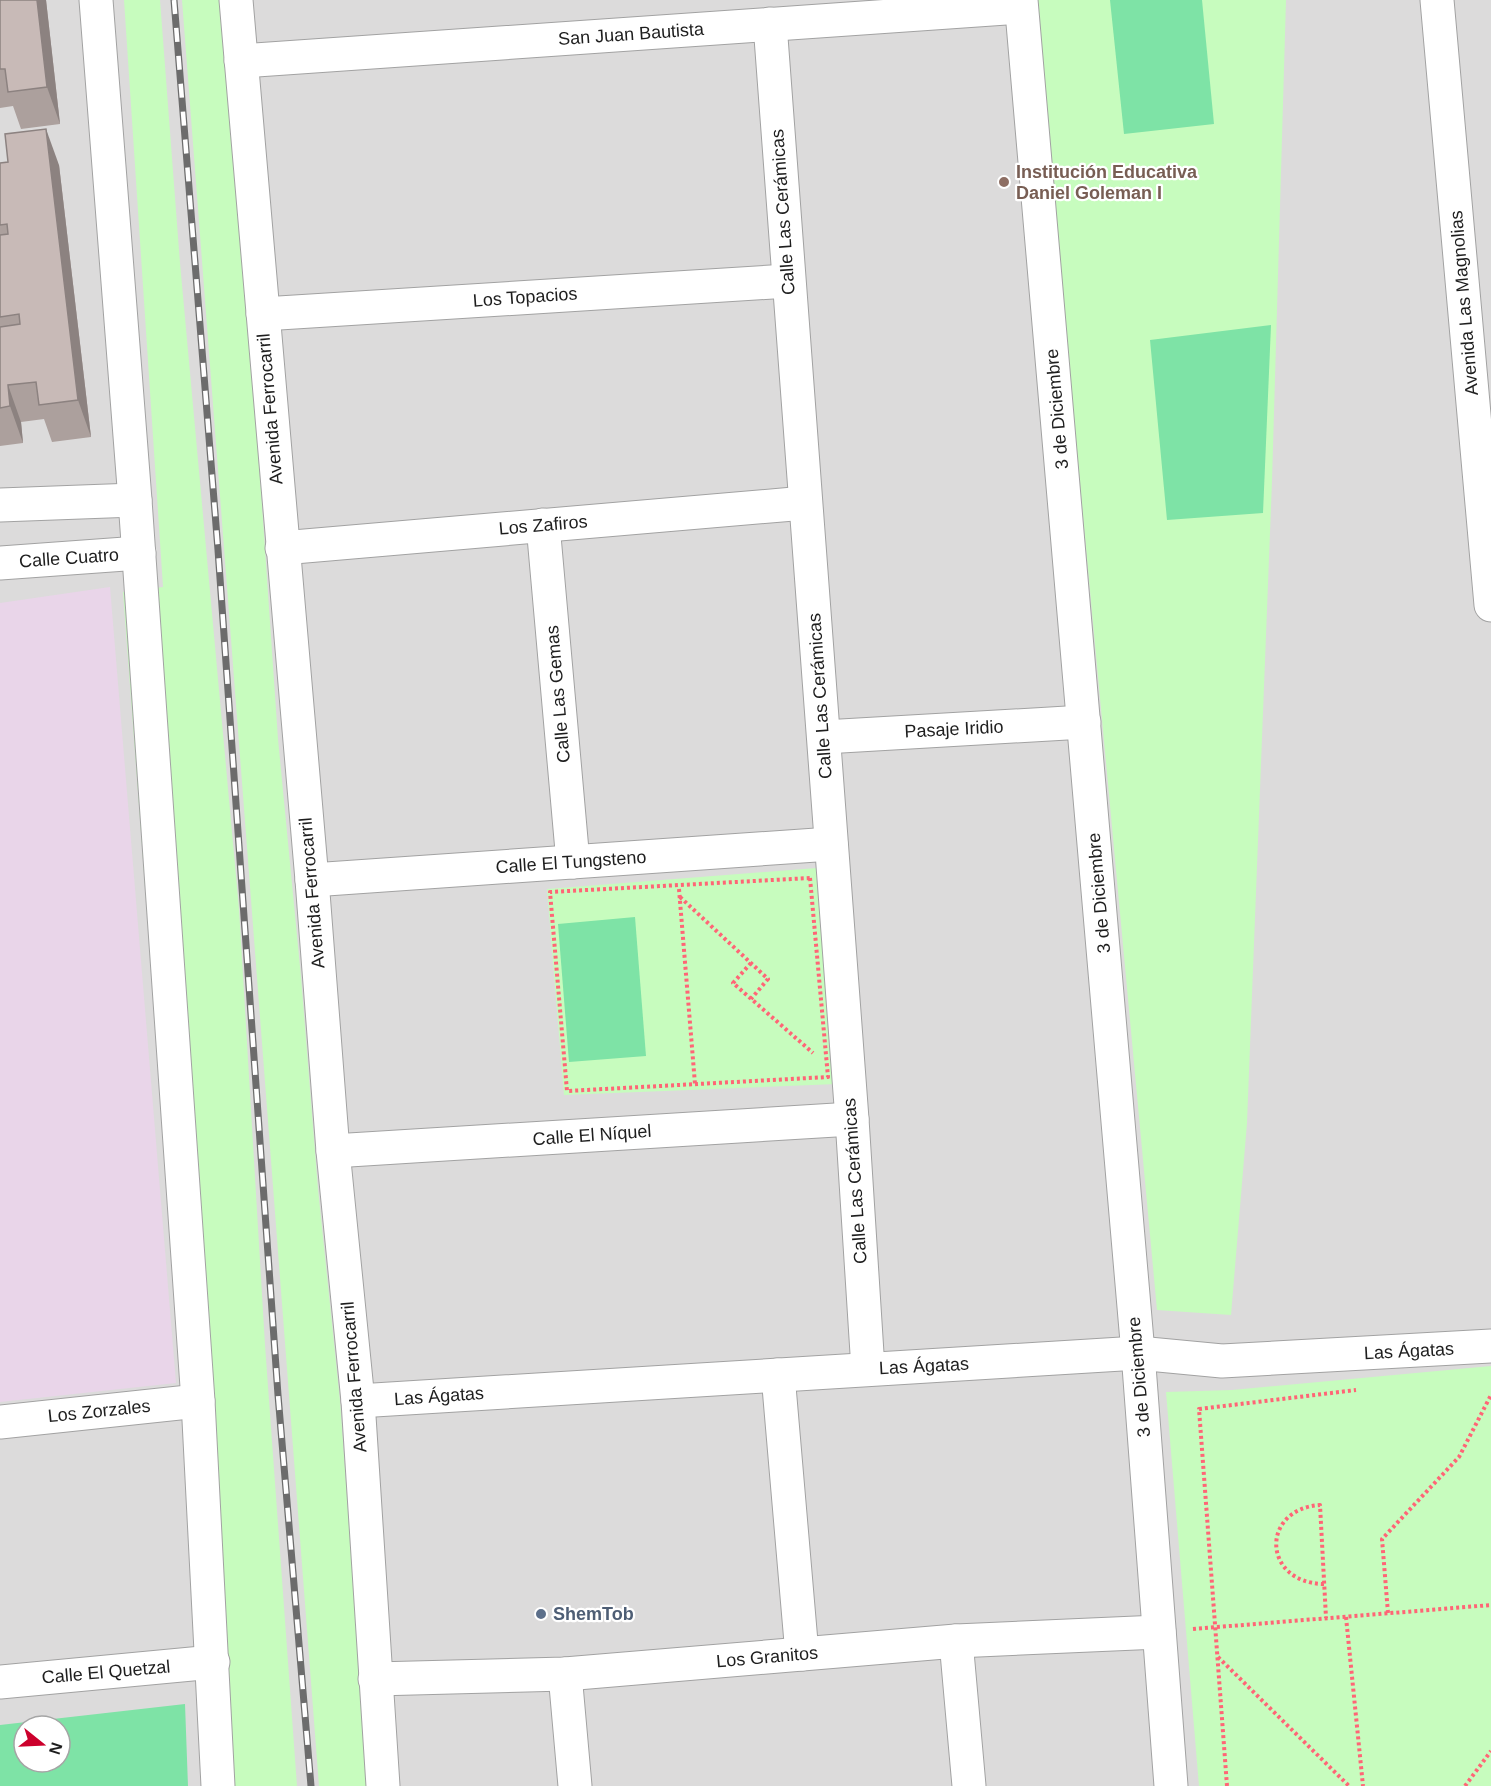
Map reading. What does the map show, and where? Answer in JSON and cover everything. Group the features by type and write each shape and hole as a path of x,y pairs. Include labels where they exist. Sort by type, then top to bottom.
{"street":[{"path":"96,0 139,552 198,1401 218,1786"},
{"name":"Avenida Ferrocarril","path":"236,0 312,880 333,1151 357,1401 383,1786"},
{"name":"Avenida Las Magnolias","path":"1437,0 1488,543 1491,605"},
{"name":"San Juan Bautista","path":"241,61 770,24 1021,3"},
{"name":"3 de Diciembre","path":"1021,3 1138,1353 1172,1786"},
{"name":"Calle Las Cerámicas","path":"770,24 852,1119 868,1369"},
{"name":"Los Topacios","path":"262,314 788,281"},
{"path":"0,505 135,500"},
{"name":"Los Zafiros","path":"282,548 805,503"},
{"name":"Calle Las Gemas","path":"543,525 573,862"},
{"name":"Calle Cuatro","path":"0,563 139,552"},
{"name":"Pasaje Iridio","path":"824,737 1084,722"},
{"name":"Calle El Tungsteno","path":"312,880 831,844"},
{"name":"Calle El Níquel","path":"333,1151 852,1119"},
{"name":"Las Ágatas","path":"357,1401 1138,1353 1222,1361 1491,1346"},
{"path":"778,1375 802,1654"},
{"name":"Los Zorzales","path":"0,1422 198,1401"},
{"name":"Los Granitos","path":"375,1679 565,1674 956,1641 1159,1632"},
{"path":"956,1641 969,1786"},
{"name":"Calle El Quetzal","path":"0,1682 213,1662"},
{"path":"565,1674 576,1786"}],"path":[{"path":"810,878 828,1077 567,1091 550,892 678,885 810,878"},
{"path":"678,885 695,1084"},
{"path":"679,897 768,980 751,999"},
{"path":"751,963 733,983 827,1065"},
{"path":"1227,1786 1199,1409 1362,1389"},
{"path":"1388,1613 1382,1539 1459,1457 1491,1395"},
{"path":"1324,1584 1311,1583 1295,1577 1284,1566 1275,1550 1278,1534 1287,1519 1302,1508 1311,1505 1320,1505 1326,1618"},
{"path":"1159,1632 1491,1605"},
{"path":"1346,1616 1363,1786"},
{"path":"1218,1656 1349,1786"},
{"path":"1465,1786 1491,1750"}],"shaded area":[{"path":"0,0 1491,0 1491,1786 0,1786"},
{"path":"110,587 176,1383 0,1402 0,603"}],"green space":[{"path":"124,0 160,0 180,263 239,909 265,1345 297,1786 231,1786 182,1380 123,592 163,587"},
{"path":"182,0 223,0 278,739 301,977 318,1189 340,1401 368,1786 319,1786"},
{"path":"1035,0 1286,0 1272,481 1247,1123 1231,1315 1157,1310"},
{"path":"1110,0 1202,0 1214,124 1124,134"},
{"path":"1271,325 1263,513 1167,520 1150,340"},
{"path":"817,868 837,1084 564,1095 547,889"},
{"path":"635,917 646,1056 569,1062 558,924"},
{"path":"1491,1366 1491,1786 1199,1786 1166,1392 1232,1390"},
{"path":"185,1704 188,1786 0,1786 0,1725 12,1724 12,1774 72,1774 72,1717"}],"building":[{"path":"0,0 37,0 47,87 8,92 5,69 0,69"},
{"path":"46,129 78,400 39,405 36,382 8,385 10,406 0,408 0,327 20,324 19,314 0,317 0,235 8,234 7,224 0,225 0,163 8,162 5,134"}],"railway":[{"path":"174,0 218,550 278,1395 311,1786"}],"place":[{"name":"Institución Educativa Daniel Goleman I","path":"1004,182"},
{"name":"ShemTob","path":"541,1614"}]}
